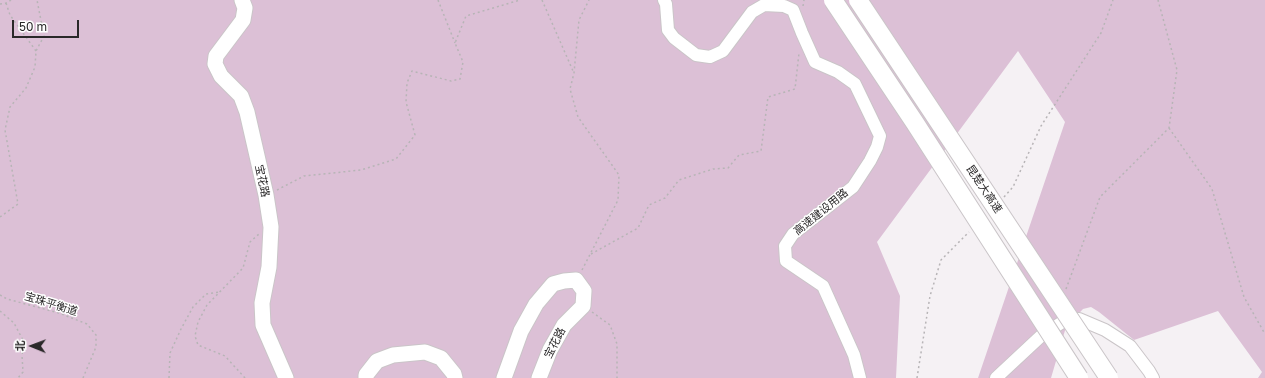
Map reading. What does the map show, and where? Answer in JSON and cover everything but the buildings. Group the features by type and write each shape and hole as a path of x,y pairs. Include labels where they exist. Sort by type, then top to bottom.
{"highway":[{"name":"昆楚大高速","path":"833,0 915,123 1078,378"},
{"name":"昆楚大高速","path":"858,0 1109,378"}],"main road":[{"name":"宝花路","path":"242,0 245,8 243,20 216,56 215,64 221,76 241,96 247,112 266,195 271,227 269,267 262,303 263,325 286,378"},
{"path":"504,378 521,331 536,304 553,284 576,280 584,291 583,306"},
{"name":"宝花路","path":"539,378 550,350 564,325 583,306"},
{"path":"366,378 366,375 377,361 393,355 425,352 441,358 454,374 455,378"}],"lane":[{"name":"高速建设用路","path":"664,0 666,4 668,30 674,38 696,55 710,57 723,51 752,12 764,5 784,6 793,10 815,62 838,72 855,84 880,136 870,161 853,187 793,234 785,246 786,262 823,286 854,355 860,378"},
{"path":"996,378 1041,336 1064,321 1079,319 1105,330 1130,346 1153,378"}],"path":[{"path":"0,4 11,0"},
{"path":"0,217 18,204 5,130 10,107 26,88 35,67 36,51 44,36 37,0"},
{"path":"266,195 304,176 362,170 396,160 415,135 406,102 407,83 412,70 451,81 460,79 463,62 438,0"},
{"path":"455,43 466,16 520,0"},
{"path":"542,0 574,73"},
{"path":"576,280 618,200 619,175 578,117 570,89 574,73 579,20 589,0"},
{"path":"803,7 804,0"},
{"path":"1002,199 1013,187 1041,126 1101,32 1112,0"},
{"path":"1064,295 1100,197 1169,128 1177,70 1158,0"},
{"path":"6,3 10,15 36,51"},
{"path":"591,254 638,228 649,204 665,198 679,180 713,170 728,168 739,155 761,151 768,97 795,89 802,33"},
{"path":"1169,128 1212,189 1244,297 1265,334"},
{"path":"916,378 930,296 941,260 969,232"},
{"path":"245,378 225,356 198,345 195,336 198,322 207,305 243,268 250,242 259,234 270,233"},
{"path":"169,378 170,353 193,307 206,294 220,292"},
{"name":"宝珠平衡道","path":"0,296 87,324 96,335 96,347 83,378"},
{"path":"583,306 610,325 617,344 618,378"},
{"path":"0,312 14,323 24,342 22,355 23,372 18,378"}],"shaded area":[{"path":"0,0 1265,0 1265,378 1258,378 1262,372 1218,311 1134,340 1091,307 1083,309 1066,327 1051,378 978,378 1065,122 1018,51 877,242 900,296 896,378 0,378"}]}
